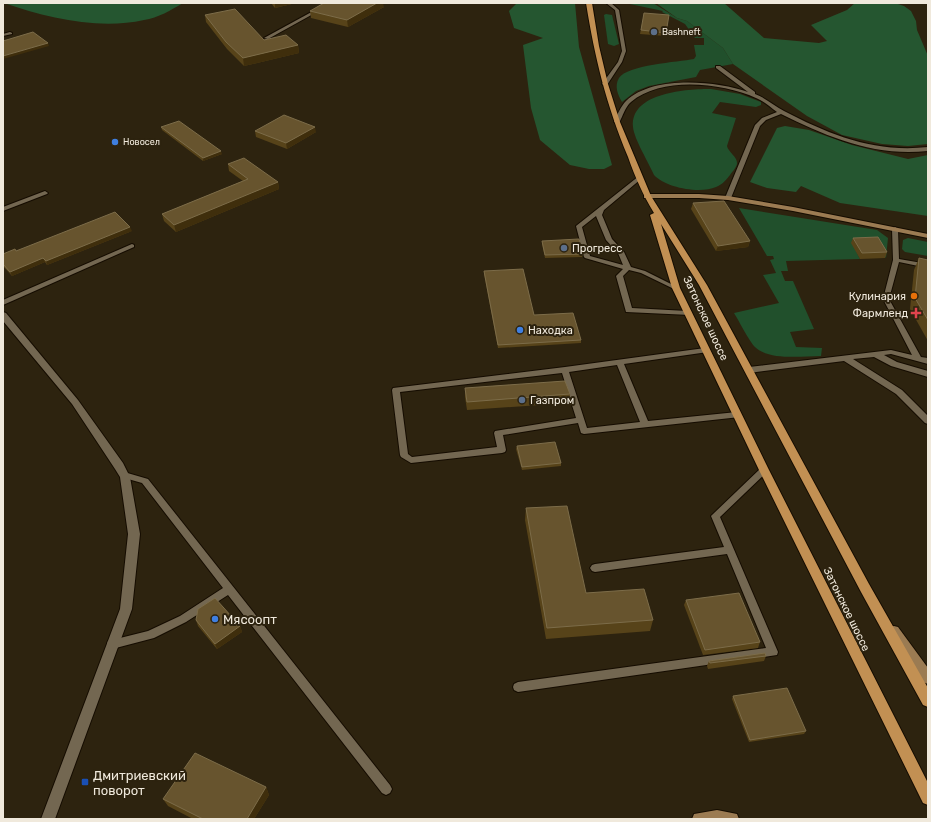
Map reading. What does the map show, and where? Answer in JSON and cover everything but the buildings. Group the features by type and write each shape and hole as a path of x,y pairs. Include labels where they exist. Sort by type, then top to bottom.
{"main road":[{"path":"589,3 596,46 605,84 617,122 649,200 699,196 728,198 928,236"},
{"name":"Затонское шоссе","path":"649,200 676,288 687,313 928,798"},
{"name":"Затонское шоссе","path":"649,200 703,285 872,600 928,701"},
{"path":"872,600 928,678"},
{"path":"699,819 717,817 732,819"}],"street":[{"path":"3,315 75,402 124,475 134,534 126,609 48,819"}],"lane":[{"path":"266,38 331,3"},
{"path":"605,84 620,62 624,51 617,10 608,3"},
{"path":"3,35 10,33"},
{"path":"718,67 781,112 860,145 908,152 928,149"},
{"path":"617,122 628,102 638,95 658,88 689,84 705,84 729,88 758,97"},
{"path":"728,198 758,125 764,119 781,112"},
{"path":"639,178 579,226 586,257 643,272 676,288"},
{"path":"3,209 45,193"},
{"path":"601,209 599,216 609,240 622,252 628,268"},
{"path":"895,229 896,260 886,299 918,358"},
{"path":"3,303 132,246"},
{"path":"896,260 928,266"},
{"path":"628,268 619,276 629,310 687,313"},
{"path":"580,420 498,433 502,450 411,460 404,455 396,390 565,370 705,350"},
{"path":"749,370 891,352 928,361"},
{"path":"875,354 894,364 928,374"},
{"path":"845,358 899,392 925,412 928,421"},
{"path":"620,362 645,425"},
{"path":"565,370 584,431 737,414"},
{"path":"518,687 773,652 715,516 764,470"},
{"path":"124,475 145,480 386,789"},
{"path":"595,568 729,550"},
{"path":"112,644 150,635 183,619 229,589"}],"green space":[{"path":"4,3 183,3 149,19 127,23 109,24 55,18"},
{"path":"517,3 575,3 579,47 612,165 604,169 589,169 570,165 540,140 531,108 523,45 543,38 514,28 509,11"},
{"path":"625,3 653,3 677,18 687,21 723,48 733,64 700,70 696,77 649,86 636,91 622,102 618,93 617,84 619,78 624,74 642,67 694,59 696,56 694,45 704,45 704,38 695,38 685,24 662,12 663,11"},
{"path":"656,3 724,3 764,38 819,43 827,41 811,25 847,10 855,3 895,3 904,6 911,11 916,21 917,30 928,56 928,144 908,146 882,144 842,135 807,116 733,64 723,48 687,21 677,18"},
{"path":"604,15 612,15 619,44 614,46 608,44"},
{"path":"711,89 740,94 761,102 761,105 756,107 720,102 712,113 736,118 727,146 737,161 735,168 729,177 722,183 709,189 693,190 675,186 659,180 654,175 634,132 633,127 635,115 641,106 662,95 689,90"},
{"path":"785,126 809,130 852,145 908,159 928,155 928,216 840,203 801,186 796,192 767,188 750,182 777,128"},
{"path":"739,208 877,230 888,238 886,258 875,243 852,243 860,259 786,261 788,271 781,271 785,281 793,281 814,329 790,332 796,347 822,348 821,356 786,357 761,351 755,347 747,336 734,313 779,303 763,275 776,273 770,260 774,259 773,256 767,256"},
{"path":"908,238 928,242 928,256 905,252 902,249 903,240"}],"place":[{"name":"Bashneft","path":"654,32"},
{"name":"Новосел","path":"115,142"},
{"name":"Прогресс","path":"564,248"},
{"name":"Кулинария","path":"914,296"},
{"name":"Фармленд","path":"916,313"},
{"name":"Находка","path":"520,330"},
{"name":"Газпром","path":"522,400"},
{"name":"Мясоопт","path":"215,619"},
{"name":"Дмитриевский поворот","path":"85,782"}]}
